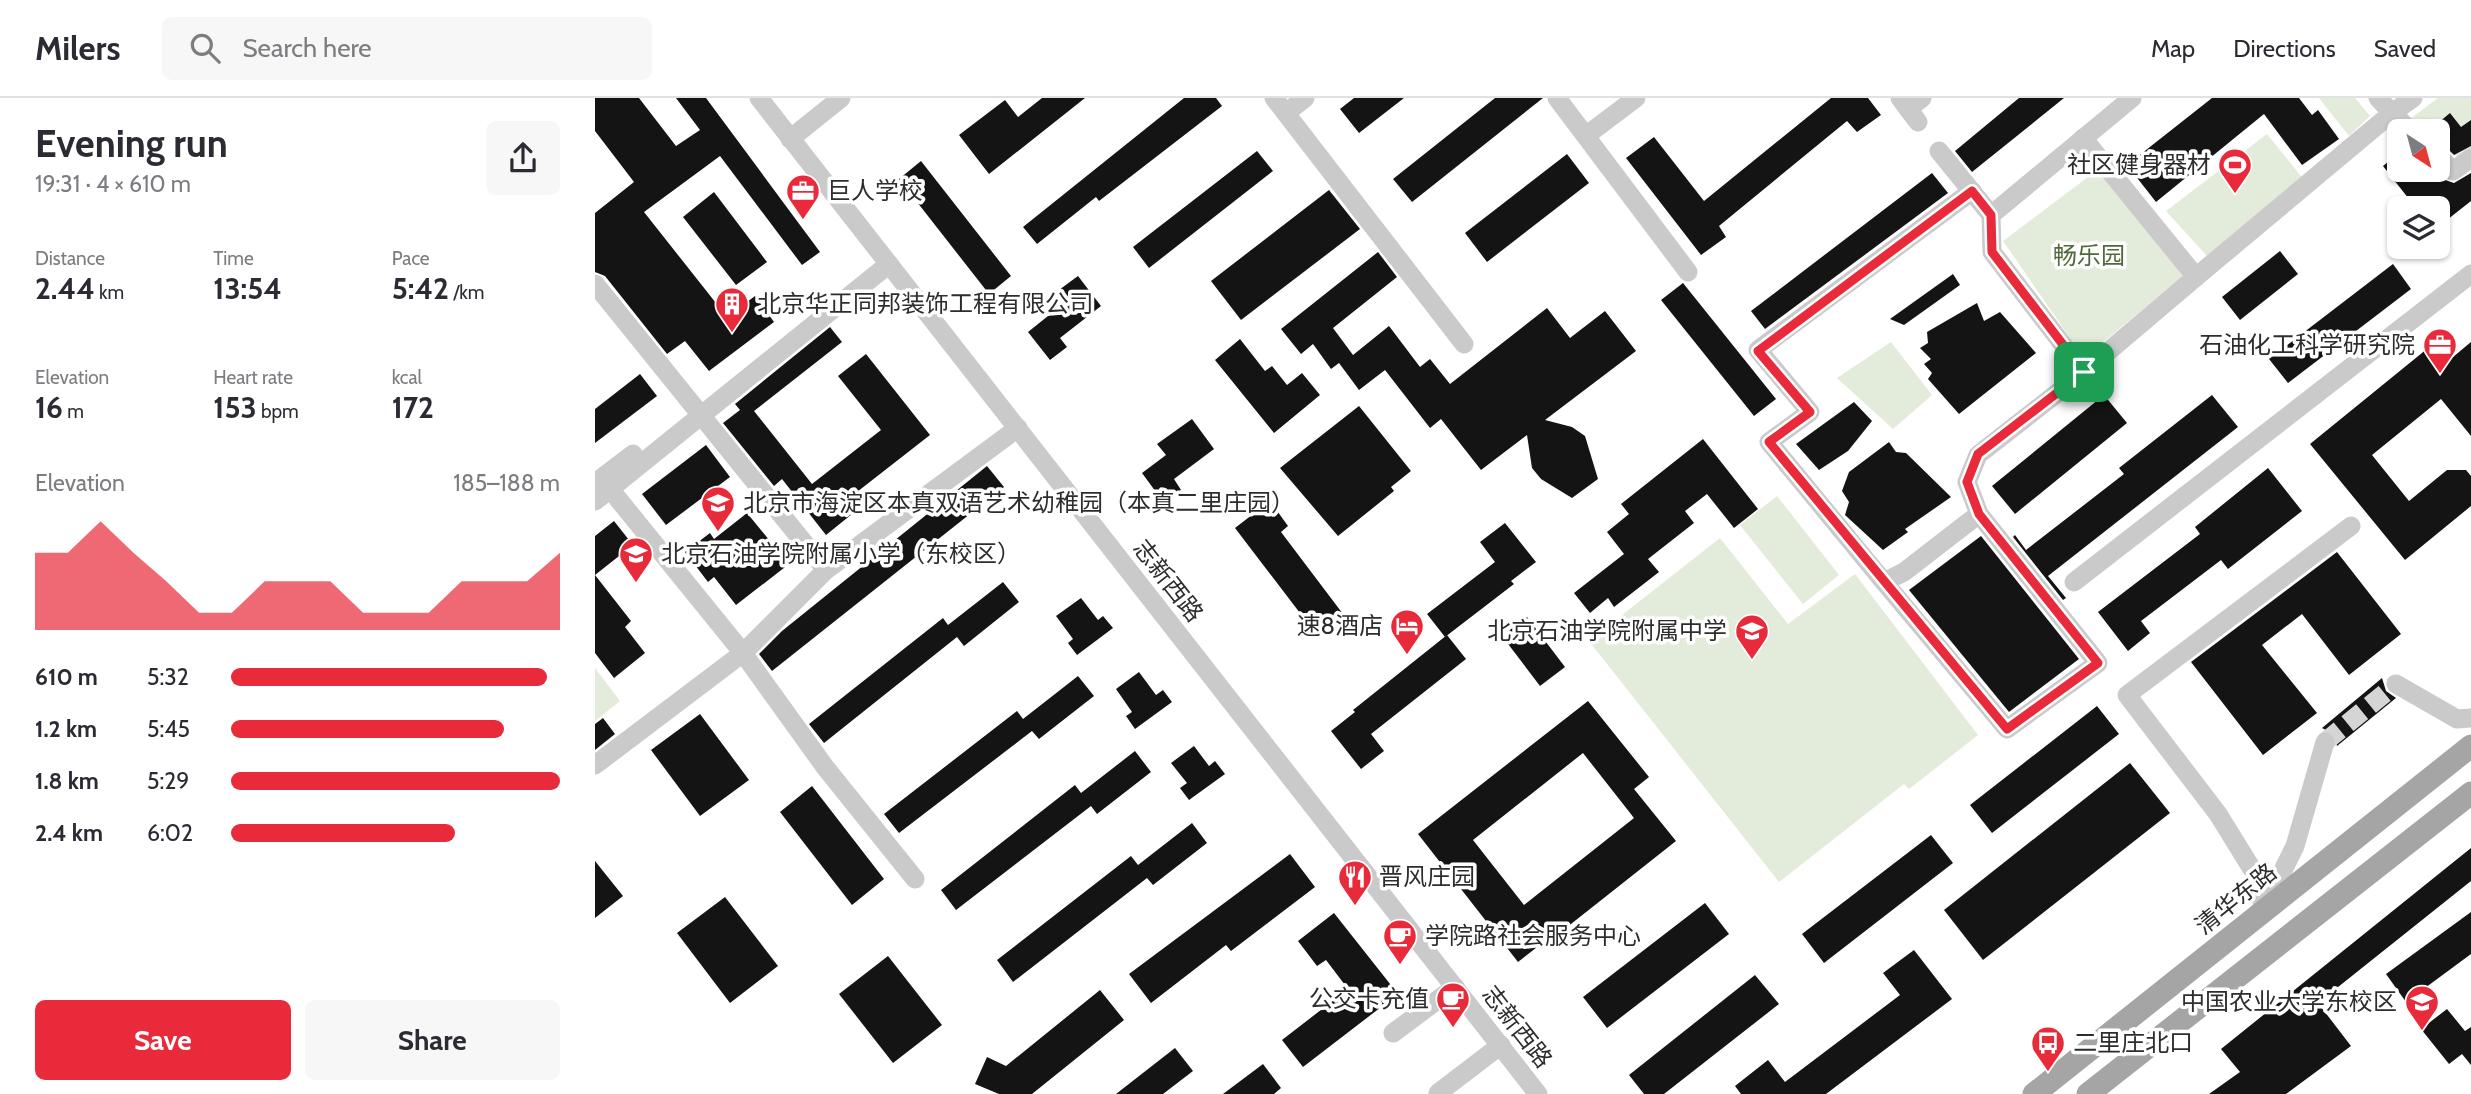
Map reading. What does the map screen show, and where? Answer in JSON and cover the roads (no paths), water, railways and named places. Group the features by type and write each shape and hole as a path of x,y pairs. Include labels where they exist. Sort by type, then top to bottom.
{"main road":[{"name":"清华东路","path":"2034,1094 2471,746"},
{"path":"2088,1094 2471,793"},
{"path":"2230,937 2252,967"}],"street":[{"name":"志新西路","path":"759,98 1538,1094"},
{"path":"790,139 841,98"},
{"path":"1305,98 1280,106 1464,344"},
{"path":"1557,98 1688,272"},
{"path":"1587,135 1636,98"},
{"path":"1991,215 2132,98"},
{"path":"1972,191 1758,351 1810,412 1769,442 2007,729 2098,663 1979,514 1967,482 1978,454 2084,372 2196,277 2385,105 2413,98"},
{"path":"2385,105 2399,119"},
{"path":"2083,138 2196,277"},
{"path":"1939,151 1991,215 1992,252 2084,372"},
{"path":"2450,168 2453,171 2471,158"},
{"path":"600,491 702,415 889,264"},
{"path":"2074,582 2471,274"},
{"path":"595,284 827,570"},
{"path":"595,295 686,413 600,491"},
{"path":"595,765 743,653 827,570 1019,428"},
{"path":"600,491 743,653 825,766 915,879"},
{"path":"1884,582 1904,572 1979,514"},
{"path":"2263,911 2260,882 2218,814 2127,695 2351,526"},
{"path":"2396,684 2457,719 2471,718"},
{"path":"2263,911 2295,846 2325,742"},
{"path":"1393,1033 1455,987"},
{"path":"1438,1093 1501,1045"}],"tunnel":[{"path":"2325,742 2396,684"}],"place":[{"name":"社区健身器材","path":"2235,195"},
{"name":"巨人学校","path":"803,221"},
{"name":"北京华正同邦装饰工程有限公司","path":"732,334"},
{"name":"石油化工科学研究院","path":"2440,375"},
{"name":"北京市海淀区本真双语艺术幼稚园（本真二里庄园）","path":"718,533"},
{"name":"北京石油学院附属小学（东校区）","path":"636,584"},
{"name":"速8酒店","path":"1407,656"},
{"name":"北京石油学院附属中学","path":"1752,661"},
{"name":"晋风庄园","path":"1355,907"},
{"name":"学院路社会服务中心","path":"1400,966"},
{"name":"公交卡充值","path":"1453,1029"},
{"name":"中国农业大学东校区","path":"2422,1032"},
{"name":"二里庄北口","path":"2048,1073"}],"park label":[{"name":"畅乐园","path":"2089,256"}]}
